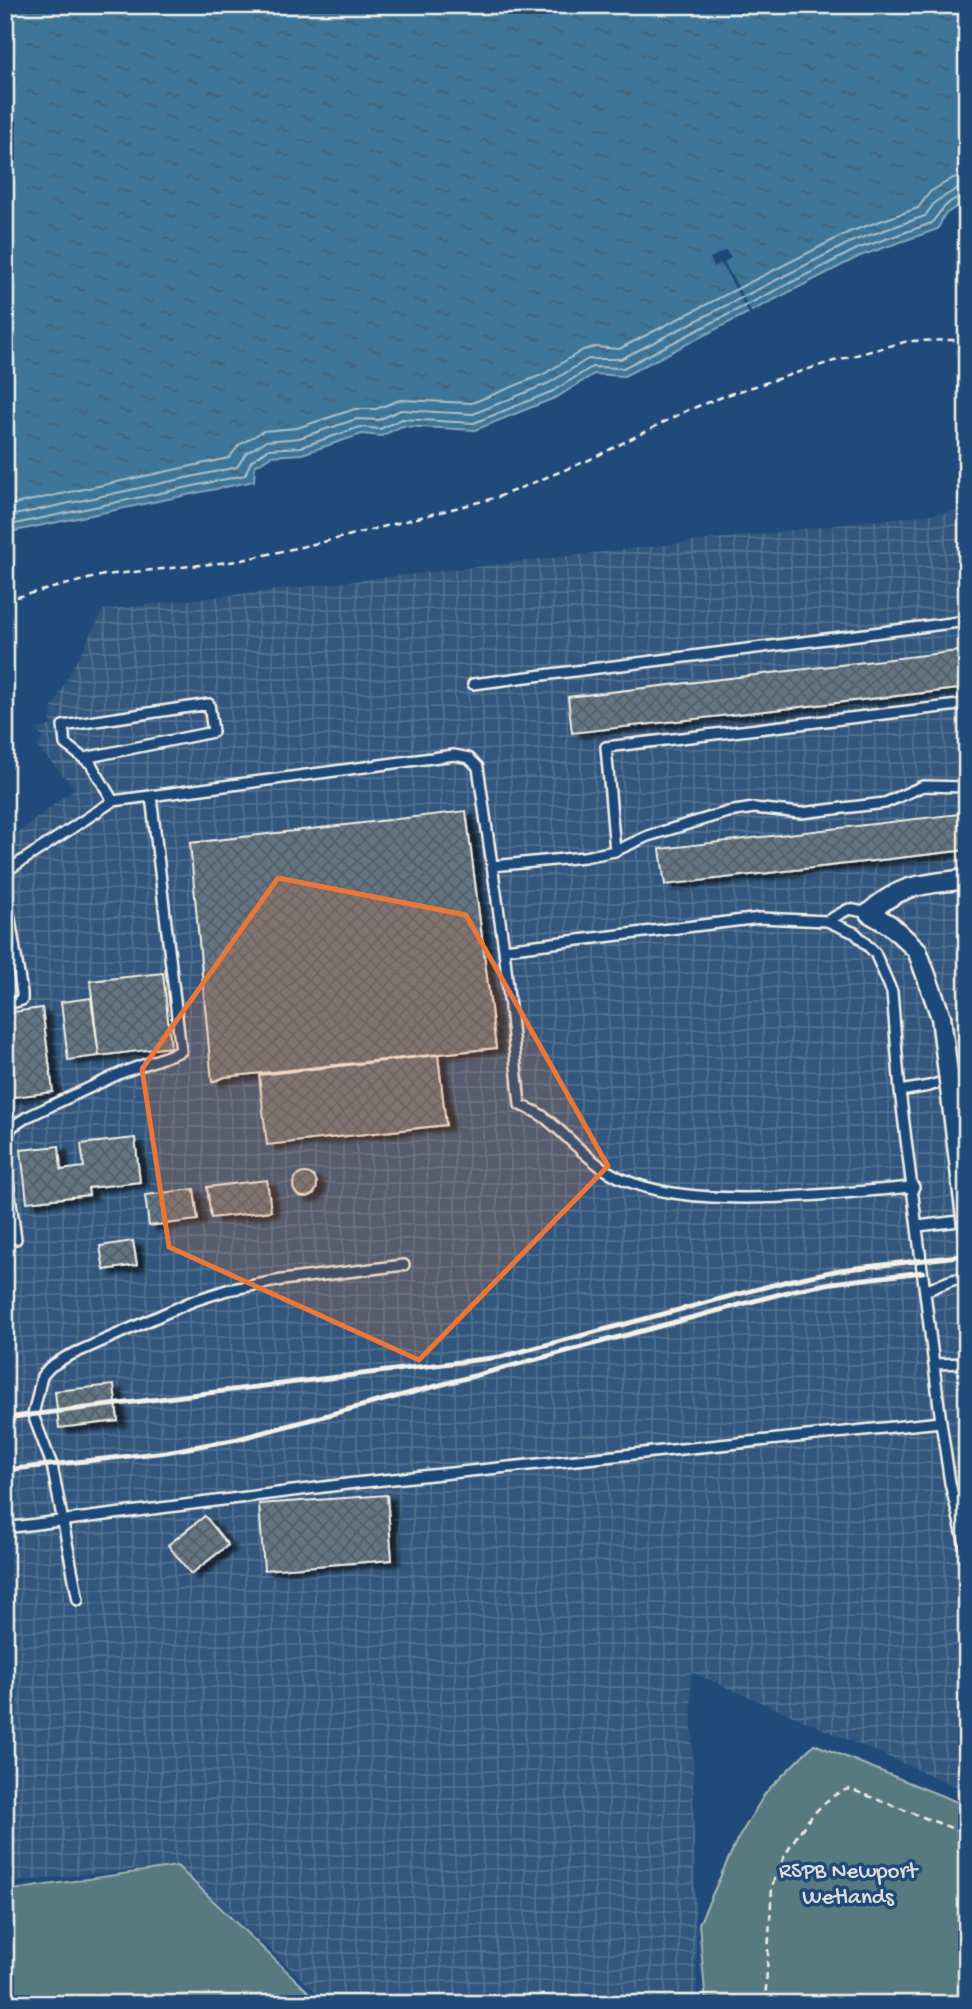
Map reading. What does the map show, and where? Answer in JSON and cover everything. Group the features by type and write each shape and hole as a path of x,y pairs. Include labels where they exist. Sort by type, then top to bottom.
{"street":[{"path":"967,879 905,888 886,898 869,913 890,925 917,950 941,1017 967,1222"}],"lane":[{"path":"473,684 967,621"},
{"path":"84,758 213,732 209,704 63,726 65,744 91,764 113,801"},
{"path":"615,851 606,747 967,704"},
{"path":"5,872 113,801 454,755 469,758 478,767 504,949 520,1105 542,1116 609,1172 657,1192 693,1196 777,1197 914,1187"},
{"path":"492,866 584,857 615,851 648,836 728,812 754,808 801,813 885,803 923,786 967,787"},
{"path":"5,1137 13,1126 27,1117 121,1073 181,1051 150,796"},
{"path":"5,889 22,993 22,1000 5,1005"},
{"path":"827,921 849,909 869,913"},
{"path":"504,949 760,918 827,921 855,933 876,953 892,992 900,1091 941,1422 950,1483 967,1553"},
{"path":"900,1091 967,1075"},
{"path":"5,1158 16,1239"},
{"path":"918,1226 967,1222"},
{"path":"78,1600 52,1465 33,1415 42,1376 50,1367 66,1357 193,1301 227,1290 282,1280 404,1265"},
{"path":"925,1291 952,1280 967,1278"},
{"path":"934,1364 967,1363"},
{"path":"5,1528 355,1483 941,1422"}],"path":[{"path":"5,600 104,575 239,561 337,539 498,497 589,460 688,410 730,394 908,341 967,342"},
{"path":"765,2004 772,1886 777,1868 793,1838 834,1794 850,1789 967,1834"}],"highlighted area":[{"path":"278,878 466,915 608,1166 419,1360 169,1247 142,1069"}],"shaded area":[{"path":"967,510 967,1791 691,1672 697,2004 329,2004 177,1865 5,1883 5,843 75,788 37,747 43,738 35,729 50,726 52,708 103,610"}],"green space":[{"name":"RSPB Newport Wetlands","path":"814,1744 967,1806 967,2004 706,2004 699,1924 736,1842 766,1792"},
{"path":"177,1866 321,2004 5,2004 5,1891"}],"water":[{"path":"5,5 967,5 967,200 944,215 938,229 860,256 624,376 594,374 557,397 475,430 402,426 381,436 362,434 302,454 271,456 255,466 254,481 5,533"}],"pier":[{"path":"726,250 731,258 724,262 752,313 749,314 721,263 714,267 710,258"}],"building":[{"path":"967,650 967,688 572,733 568,697"},
{"path":"466,811 496,1048 225,1077 212,1082 190,843"},
{"path":"967,813 967,850 665,885 660,849"},
{"path":"163,973 171,1047 99,1056 90,981"},
{"path":"91,998 99,1056 68,1060 61,1002"},
{"path":"42,1008 53,1092 6,1098 9,1120 5,1121 5,1013"},
{"path":"438,1055 446,1125 267,1145 259,1075"},
{"path":"135,1138 140,1182 88,1188 89,1195 27,1202 21,1150 59,1146 61,1170 84,1167 81,1144"},
{"path":"305,1173 316,1180 317,1185 310,1196 305,1197 294,1190 293,1185 300,1174"},
{"path":"267,1180 271,1211 211,1218 207,1187"},
{"path":"194,1189 198,1220 149,1226 145,1195"},
{"path":"133,1241 137,1265 104,1270 100,1246"},
{"path":"114,1385 118,1421 59,1428 55,1391"},
{"path":"387,1495 392,1560 264,1570 259,1504"},
{"path":"205,1516 228,1545 191,1574 168,1545"}],"railway":[{"path":"5,1418 500,1357 788,1281 840,1270 967,1255"},
{"path":"5,1470 166,1452 238,1439 795,1290 923,1272"}]}
